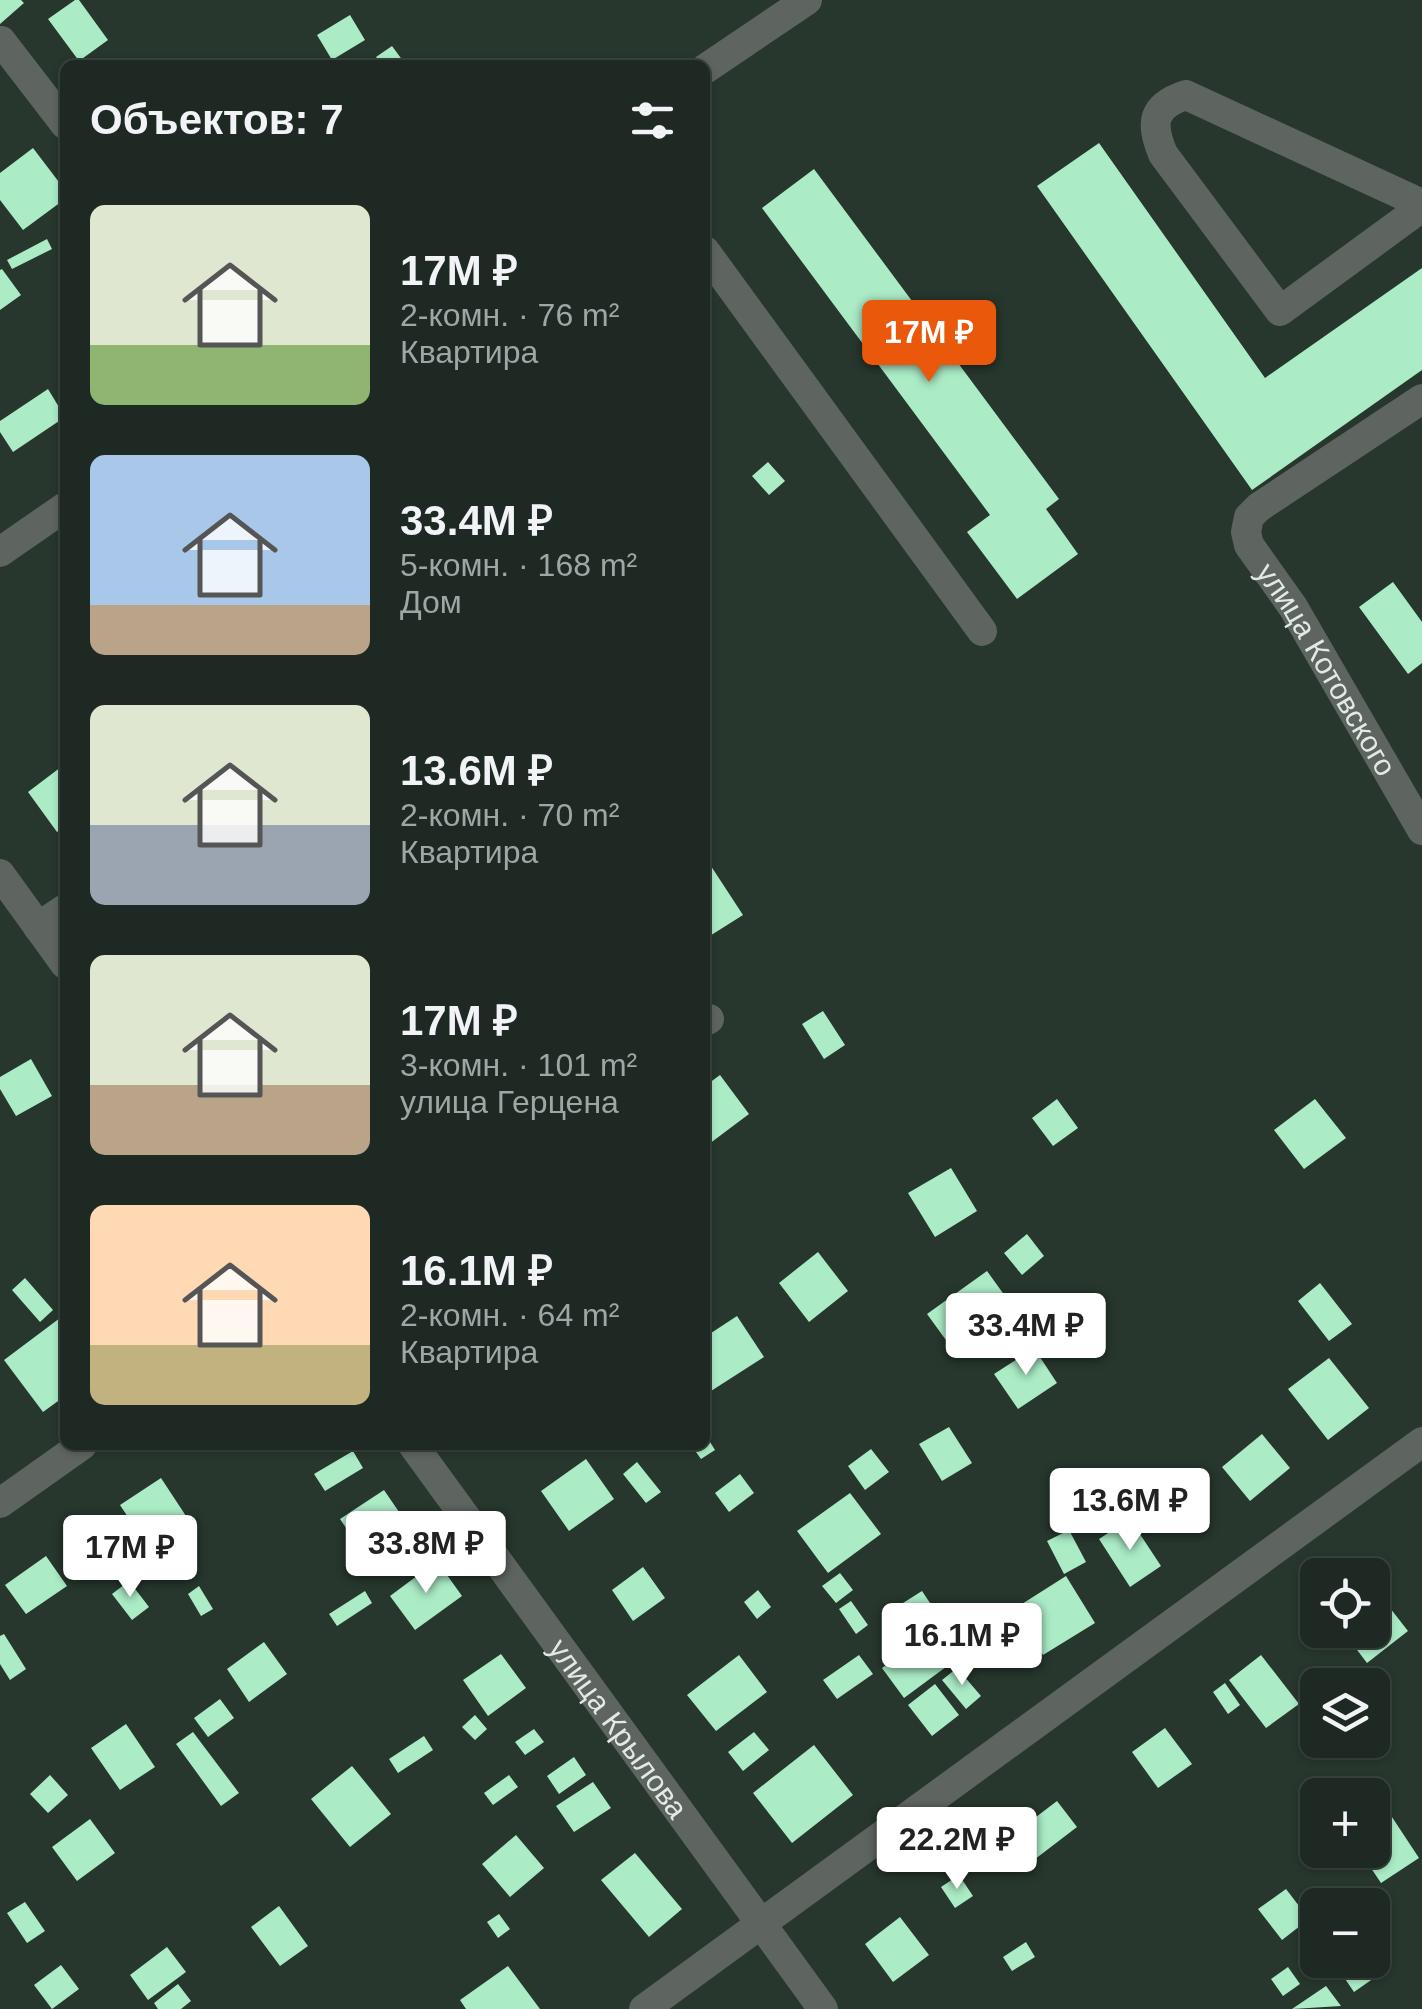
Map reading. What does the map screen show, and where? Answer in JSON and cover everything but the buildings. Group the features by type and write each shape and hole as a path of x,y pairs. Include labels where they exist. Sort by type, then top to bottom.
{"street":[{"path":"710,65 807,0"},
{"path":"0,41 60,118"},
{"path":"1186,94 1422,206 1280,311 1163,154 1155,134 1157,113 1168,100 1186,94"},
{"path":"710,258 982,631"},
{"name":"улица Котовского","path":"1422,399 1259,507 1249,517 1246,532 1250,545 1293,607 1422,830"},
{"path":"0,552 60,510"},
{"path":"0,874 60,957"},
{"path":"38,926 60,912"},
{"path":"644,2009 1422,1442"},
{"path":"0,1502 75,1450"},
{"name":"улица Крылова","path":"418,1450 823,2009"}]}
